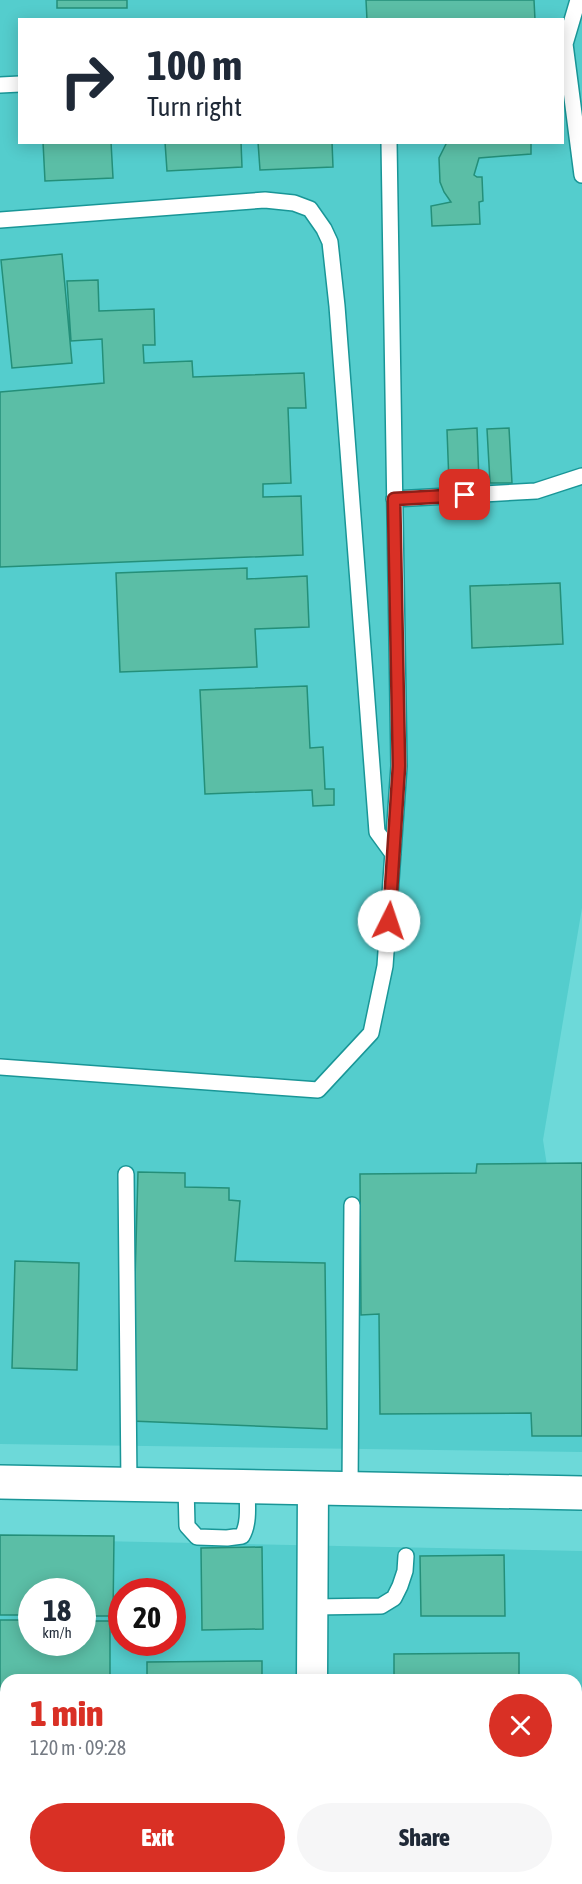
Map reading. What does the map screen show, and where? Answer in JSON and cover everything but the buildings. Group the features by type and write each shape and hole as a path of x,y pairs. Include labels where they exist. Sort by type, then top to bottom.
{"street":[{"path":"0,1482 582,1493"},
{"path":"312,1674 313,1488"}],"lane":[{"path":"578,0 564,46 582,175"},
{"path":"0,85 18,84"},
{"path":"0,1067 318,1090 371,1033 386,966 399,766 388,144"},
{"path":"0,220 265,200 294,203 310,209 324,229 330,242 337,306 376,832 393,854"},
{"path":"394,499 536,490 582,476"},
{"path":"126,1174 129,1485"},
{"path":"350,1489 352,1205"},
{"path":"186,1486 187,1526 197,1537 207,1538 242,1536 247,1518 248,1487"},
{"path":"313,1607 381,1606 394,1598 405,1571 406,1556"}],"shaded area":[{"path":"0,0 582,0 582,908 543,1140 582,1389 582,1452 0,1444"},
{"path":"0,1539 582,1551 582,1674 0,1674"}],"route":[{"path":"389,921 399,766 394,499 465,495"}]}
